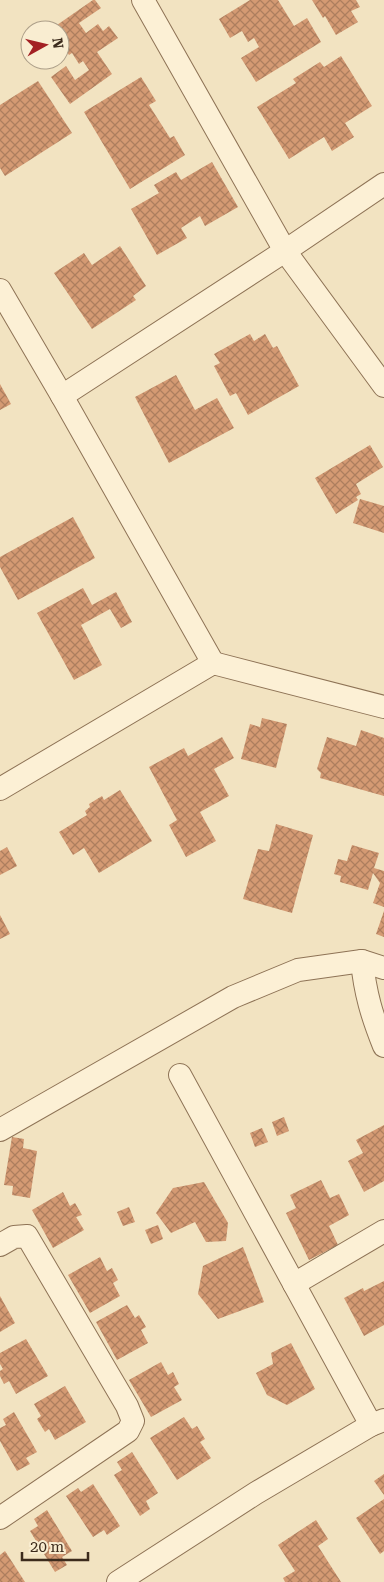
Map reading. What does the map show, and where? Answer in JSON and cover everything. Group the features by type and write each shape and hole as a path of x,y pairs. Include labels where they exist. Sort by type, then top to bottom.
{"lane":[{"path":"143,0 285,251 384,386"},
{"path":"62,396 285,251 384,184"},
{"path":"0,290 214,663"},
{"path":"0,788 214,663 384,707"},
{"path":"0,1130 233,996 298,970 362,961 384,968"},
{"path":"362,961 369,1006 384,1046"},
{"path":"118,1582 256,1493 378,1422 294,1284 180,1075"},
{"path":"294,1284 384,1231"},
{"path":"0,1245 14,1237 27,1236 127,1406 133,1421 128,1431 0,1518"}],"building":[{"path":"95,0 101,8 79,23 86,33 98,24 103,31 109,26 118,38 97,52 112,74 70,104 51,77 61,70 69,70 75,80 89,70 83,61 79,64 72,53 70,54 70,20 64,20"},
{"path":"250,0 278,0 294,26 307,18 321,42 256,82 241,58 259,47 254,38 248,42 242,31 230,38 219,19"},
{"path":"312,0 356,0 360,7 351,11 358,22 336,35 325,16 323,18"},
{"path":"341,56 372,106 345,123 354,137 332,151 324,137 289,159 257,107 296,83 293,79 320,62 324,67"},
{"path":"141,77 156,101 149,105 170,138 174,136 185,155 130,189 84,112"},
{"path":"38,81 72,133 5,176 0,168 0,105"},
{"path":"212,162 238,207 205,226 200,216 181,228 187,238 157,255 131,209 159,193 154,185 176,172 181,180"},
{"path":"120,246 146,286 133,296 136,300 92,329 54,273 84,253 92,265"},
{"path":"250,334 254,341 265,334 273,348 277,346 299,386 248,415 236,393 230,396 214,366 220,363 214,354"},
{"path":"176,375 195,410 217,398 234,428 169,463 135,397"},
{"path":"0,384 11,404 0,410"},
{"path":"370,445 383,467 356,484 361,494 356,497 358,500 336,514 315,478"},
{"path":"360,499 384,506 384,533 353,523"},
{"path":"73,517 95,558 18,600 0,567 0,557"},
{"path":"83,588 92,605 116,592 132,622 121,628 110,609 81,625 102,665 74,680 37,613"},
{"path":"262,718 287,724 276,768 241,759 250,724 260,727"},
{"path":"361,730 384,738 384,796 320,778 321,773 317,769 327,737 356,746"},
{"path":"222,737 234,758 214,769 229,796 200,812 216,841 186,857 169,825 177,820 149,767 184,748 188,756"},
{"path":"120,790 152,841 99,873 84,848 73,855 59,832 87,815 85,811 90,807 89,804 102,796 104,800"},
{"path":"276,824 313,835 292,913 243,899 258,849 269,851"},
{"path":"352,845 379,853 374,868 384,871 384,907 373,903 380,883 373,873 368,890 340,882 341,876 334,874 338,859 347,861"},
{"path":"7,847 17,866 0,875 0,851"},
{"path":"384,911 384,937 376,934"},
{"path":"0,915 10,934 0,939"},
{"path":"284,1117 289,1131 277,1136 272,1122"},
{"path":"384,1125 384,1181 364,1192 348,1161 363,1153 356,1140"},
{"path":"262,1128 268,1142 255,1147 250,1133"},
{"path":"12,1137 24,1139 23,1148 37,1151 30,1198 12,1195 13,1186 4,1185"},
{"path":"321,1180 330,1198 339,1194 349,1215 329,1226 338,1245 309,1260 286,1213 296,1208 290,1195"},
{"path":"204,1182 228,1223 226,1241 206,1242 195,1222 171,1233 156,1213 173,1188"},
{"path":"63,1192 70,1206 75,1203 82,1215 76,1217 84,1230 53,1248 32,1210"},
{"path":"129,1207 135,1222 123,1226 117,1212"},
{"path":"158,1225 163,1239 151,1244 145,1230"},
{"path":"243,1247 264,1302 218,1319 198,1294 203,1266"},
{"path":"100,1257 107,1271 112,1268 118,1280 113,1283 120,1296 90,1313 68,1275"},
{"path":"384,1281 384,1325 364,1336 344,1298 363,1288 364,1291"},
{"path":"0,1296 15,1323 0,1332"},
{"path":"127,1305 135,1318 139,1315 146,1327 141,1330 148,1343 117,1360 96,1322"},
{"path":"26,1339 48,1376 16,1394 9,1381 4,1384 0,1376 0,1371 3,1369 0,1364 0,1353"},
{"path":"291,1343 315,1389 287,1405 267,1395 256,1373 273,1364 271,1353"},
{"path":"161,1362 168,1375 173,1372 179,1384 174,1387 182,1400 151,1417 129,1380"},
{"path":"65,1386 86,1422 55,1440 49,1429 45,1432 37,1419 41,1416 34,1404"},
{"path":"14,1412 37,1452 26,1458 30,1464 17,1471 0,1441 0,1428 6,1425 3,1419"},
{"path":"184,1417 192,1429 197,1426 205,1439 200,1442 211,1458 177,1480 150,1438"},
{"path":"132,1452 158,1493 146,1501 150,1509 140,1516 114,1475 122,1470 117,1462"},
{"path":"384,1474 384,1495 374,1481"},
{"path":"93,1484 120,1526 107,1535 104,1530 93,1537 66,1496 78,1488 81,1492"},
{"path":"384,1499 384,1551 380,1554 356,1518"},
{"path":"47,1510 72,1551 62,1557 67,1565 55,1572 30,1531 38,1526 34,1519"},
{"path":"316,1520 328,1539 318,1546 341,1582 285,1582 283,1578 295,1571 278,1545"},
{"path":"5,1551 25,1582 0,1582 0,1555"}]}
